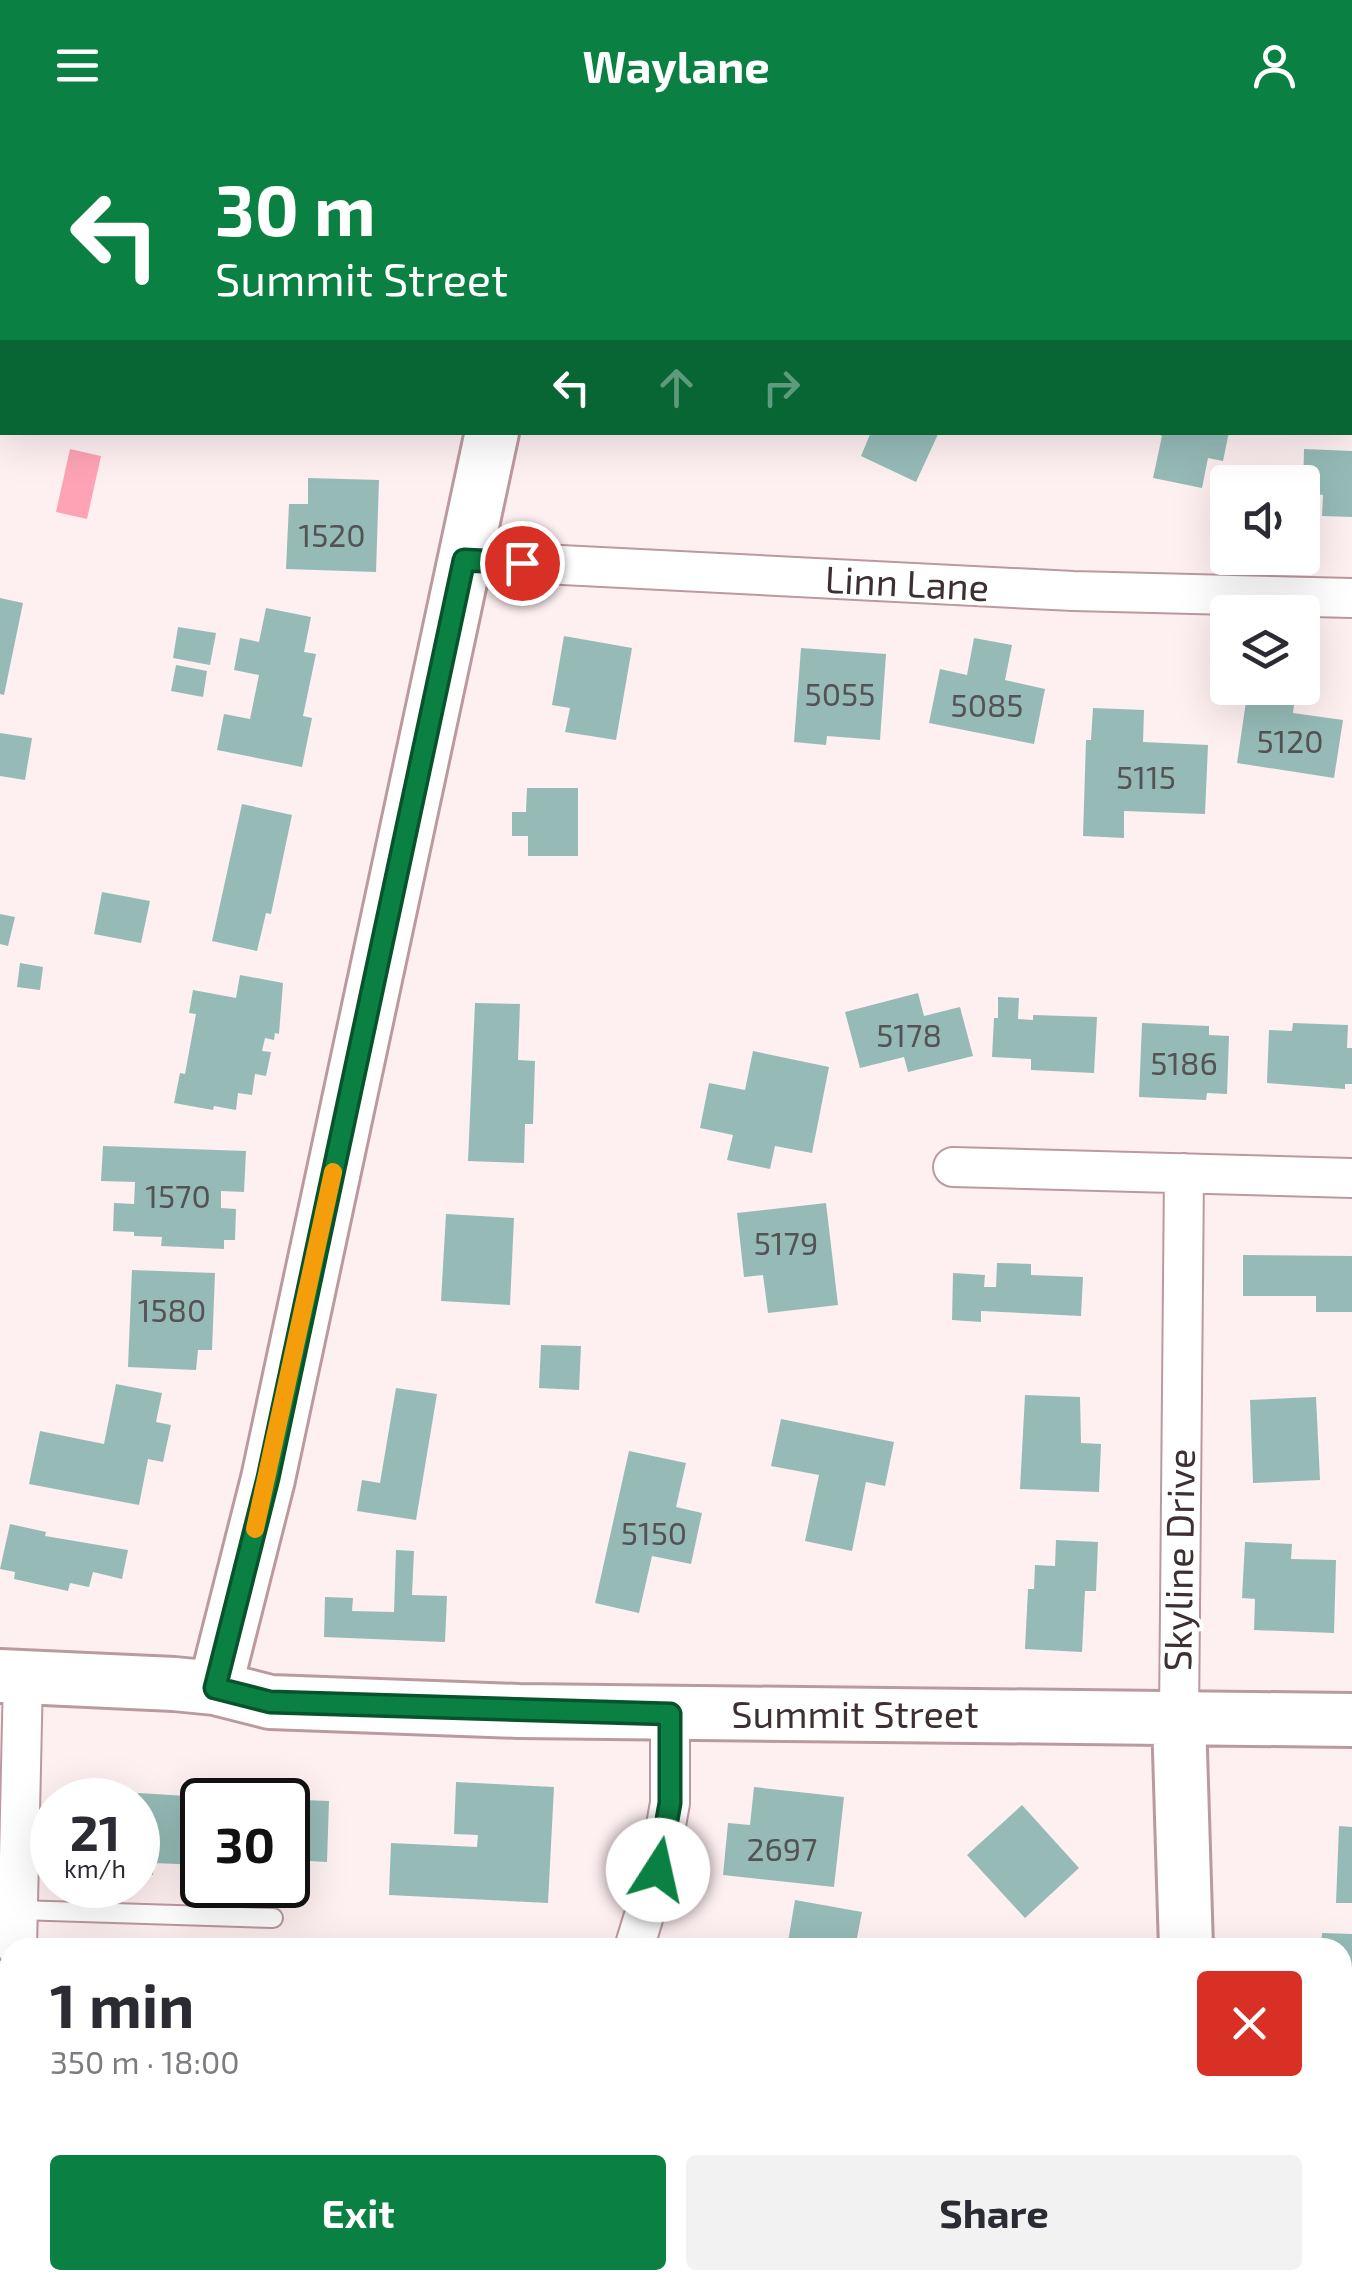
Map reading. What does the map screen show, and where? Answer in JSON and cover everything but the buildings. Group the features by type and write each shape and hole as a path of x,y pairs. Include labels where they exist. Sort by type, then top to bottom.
{"main road":[{"path":"215,1688 268,1478 491,435"},
{"name":"Summit Street","path":"11,1676 215,1688 270,1702 670,1714 1352,1720"},
{"name":"Skyline Drive","path":"1179,1718 1186,1938"}],"street":[{"name":"Linn Lane","path":"464,560 1034,590 1352,598"},
{"path":"953,1167 1352,1178"},
{"name":"Skyline Drive","path":"1179,1718 1184,1173"},
{"path":"11,1676 18,1929"},
{"path":"637,1938 658,1870 670,1803 670,1714"}],"lane":[{"path":"18,1929 273,1918"}],"shaded area":[{"path":"70,449 101,456 87,519 56,512"}],"slow traffic":[{"path":"255,1529 333,1172"}],"route":[{"path":"522,563 464,560 268,1478 215,1688 270,1702 670,1714 670,1803 658,1870"}]}
